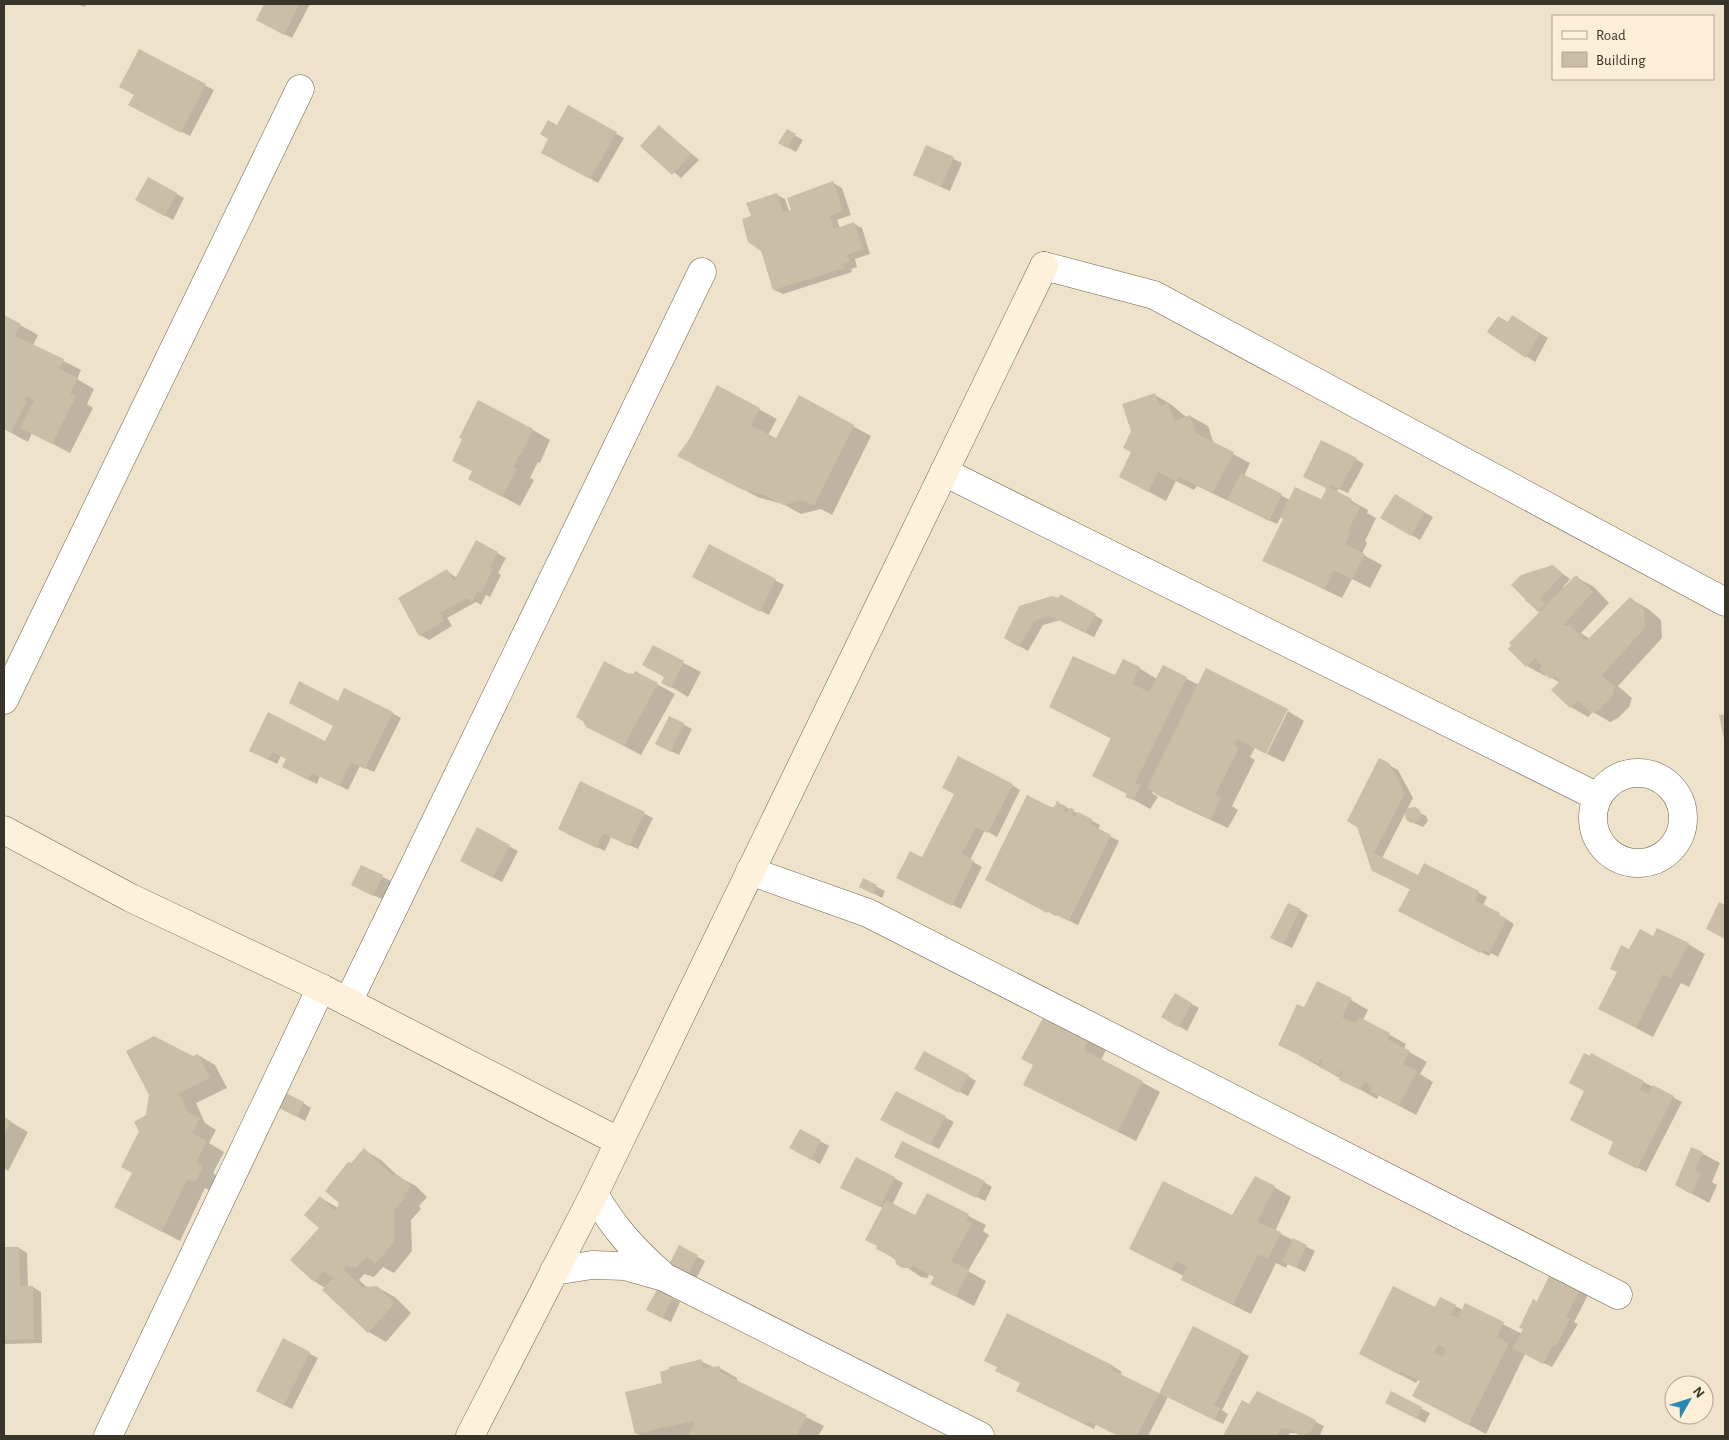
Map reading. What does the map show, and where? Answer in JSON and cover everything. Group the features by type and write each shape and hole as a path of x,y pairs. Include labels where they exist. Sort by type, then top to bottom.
{"street":[{"path":"4,700 300,89"},
{"path":"470,1436 594,1194 618,1141 1044,266 1154,295 1725,602"},
{"path":"348,1002 702,272"},
{"path":"944,472 1598,797"},
{"path":"4,830 131,898 321,988 618,1141"},
{"path":"750,871 868,913 1618,1295"},
{"path":"108,1436 321,988"},
{"path":"594,1194 609,1220 630,1246 664,1277"},
{"path":"554,1271 592,1265 625,1266 664,1277 980,1436"}],"building":[{"path":"264,4 299,4 284,35 256,20"},
{"path":"139,49 206,84 181,133 128,105 134,95 119,87"},
{"path":"568,105 617,132 590,179 541,153 548,139 540,134 548,120 557,125"},
{"path":"659,125 691,154 672,175 640,146"},
{"path":"787,129 796,134 787,148 778,143"},
{"path":"926,145 954,157 941,187 913,175"},
{"path":"148,177 177,193 164,216 135,200"},
{"path":"833,181 843,211 830,216 834,229 854,222 863,249 847,255 850,262 843,264 845,268 773,290 761,251 748,242 742,219 751,216 746,203 777,193 783,212 791,210 787,198"},
{"path":"4,315 21,324 15,336 64,359 59,369 78,378 70,394 76,396 52,444 20,428 34,400 26,396 24,400 27,401 11,433 4,429"},
{"path":"1512,315 1540,333 1526,358 1487,332 1498,316 1508,322"},
{"path":"717,385 760,408 751,425 776,438 799,395 854,425 814,506 803,500 783,505 764,495 741,489 677,456 690,438"},
{"path":"1155,393 1160,407 1168,403 1174,421 1190,415 1197,434 1234,452 1213,493 1179,477 1176,481 1158,472 1148,492 1119,477 1131,452 1123,448 1131,431 1122,404"},
{"path":"478,400 533,429 522,454 520,453 513,467 517,469 502,497 468,479 472,471 452,461 462,439 459,438"},
{"path":"1321,440 1357,458 1339,489 1330,485 1329,487 1352,499 1350,502 1360,507 1348,531 1351,532 1345,544 1365,554 1352,579 1334,570 1325,589 1262,561 1283,519 1280,517 1295,487 1321,499 1325,492 1326,488 1303,477"},
{"path":"1241,473 1282,494 1269,521 1227,500"},
{"path":"1395,494 1425,512 1411,536 1380,518"},
{"path":"476,540 498,552 490,568 493,569 481,593 477,592 472,602 467,598 440,613 444,621 419,636 398,598 447,569 454,581"},
{"path":"709,544 776,579 760,612 692,577"},
{"path":"1553,565 1563,574 1540,599 1546,604 1538,612 1511,585 1521,575"},
{"path":"1576,575 1593,592 1563,625 1571,626 1586,641 1630,597 1644,609 1645,628 1602,675 1615,687 1612,697 1600,709 1591,713 1578,700 1570,708 1551,690 1560,681 1555,676 1550,679 1539,669 1542,666 1535,658 1526,667 1508,649 1511,645 1509,643"},
{"path":"1060,594 1096,614 1085,633 1050,616 1034,621 1019,647 1004,638 1019,606 1052,596 1059,598"},
{"path":"653,645 684,661 671,688 661,683 664,677 642,665"},
{"path":"1073,656 1115,675 1123,659 1140,667 1132,684 1149,692 1163,665 1187,677 1135,783 1141,785 1133,800 1125,797 1127,794 1092,776 1111,738 1049,707"},
{"path":"604,661 627,673 633,674 635,671 658,683 624,746 586,727 583,721 576,717"},
{"path":"1206,668 1288,709 1266,754 1237,739 1234,746 1239,748 1215,795 1221,798 1211,819 1157,795 1147,787"},
{"path":"299,681 338,701 344,688 393,712 365,769 351,762 339,786 312,773 308,780 282,767 286,759 273,752 268,760 249,751 268,712 325,741 333,726 289,703"},
{"path":"1725,714 1725,739 1724,739 1719,715"},
{"path":"669,716 684,723 671,752 655,744"},
{"path":"958,756 1013,784 988,833 976,827 962,854 974,861 952,906 896,878 910,851 922,857 954,794 942,788"},
{"path":"1379,758 1389,763 1405,793 1374,853 1418,875 1424,863 1479,891 1475,900 1500,913 1499,915 1507,919 1489,953 1482,950 1480,953 1398,911 1410,889 1372,871 1357,827 1347,821"},
{"path":"580,781 645,812 629,846 603,833 596,848 558,829"},
{"path":"1027,795 1051,807 1054,807 1057,801 1060,803 1057,809 1061,804 1066,806 1063,811 1067,813 1070,808 1074,809 1072,815 1076,817 1078,812 1092,819 1090,824 1111,835 1069,921 1048,911 1047,913 985,880"},
{"path":"1413,807 1421,815 1413,823 1405,815"},
{"path":"477,827 510,845 493,878 460,861"},
{"path":"361,865 383,875 373,896 351,885"},
{"path":"863,878 877,885 873,894 859,887"},
{"path":"1719,902 1725,905 1725,939 1706,929"},
{"path":"1288,903 1301,909 1283,944 1270,938"},
{"path":"1657,928 1689,943 1671,978 1663,974 1636,1028 1598,1009 1617,972 1610,969 1621,945 1629,949 1640,929 1653,936"},
{"path":"1317,981 1352,998 1342,1017 1356,1023 1359,1017 1390,1033 1387,1039 1410,1051 1403,1064 1417,1071 1399,1106 1370,1091 1372,1086 1364,1082 1360,1090 1339,1080 1343,1071 1341,1070 1339,1076 1319,1067 1323,1060 1321,1059 1318,1064 1278,1045 1297,1004 1304,1007"},
{"path":"1175,993 1192,1003 1178,1027 1161,1017"},
{"path":"1046,1012 1091,1035 1084,1050 1143,1081 1118,1132 1023,1085 1033,1065 1021,1059"},
{"path":"154,1036 193,1056 198,1054 210,1078 179,1093 188,1112 200,1118 192,1133 207,1141 196,1162 203,1166 195,1183 187,1179 162,1232 114,1207 132,1173 121,1167 139,1131 134,1122 146,1115 149,1095 126,1051"},
{"path":"924,1051 969,1075 959,1093 914,1069"},
{"path":"1584,1053 1590,1056 1591,1053 1644,1081 1640,1089 1648,1094 1653,1085 1674,1096 1637,1169 1608,1154 1613,1142 1570,1120 1584,1091 1569,1083"},
{"path":"896,1091 946,1116 930,1145 880,1120"},
{"path":"286,1093 304,1102 297,1117 279,1108"},
{"path":"4,1117 11,1121 4,1135"},
{"path":"800,1129 821,1140 811,1160 789,1148"},
{"path":"902,1141 985,1181 976,1198 894,1157"},
{"path":"1691,1147 1703,1152 1695,1171 1701,1174 1691,1194 1675,1185"},
{"path":"364,1148 392,1175 398,1175 411,1186 403,1196 405,1198 394,1210 395,1241 375,1264 367,1256 356,1268 347,1264 343,1269 362,1287 377,1286 395,1303 368,1333 322,1290 333,1278 324,1271 314,1282 290,1260 319,1228 304,1215 320,1196 335,1211 339,1203 325,1191 348,1162 351,1163"},
{"path":"856,1157 895,1177 880,1207 840,1188"},
{"path":"1255,1176 1275,1186 1257,1222 1281,1232 1268,1259 1258,1254 1233,1305 1181,1280 1187,1267 1176,1261 1171,1270 1129,1249 1163,1181 1232,1215"},
{"path":"927,1193 969,1214 966,1220 972,1224 951,1261 969,1270 956,1297 930,1284 934,1277 912,1265 910,1268 902,1268 896,1264 895,1258 876,1249 877,1246 865,1240 886,1200 915,1215"},
{"path":"1293,1238 1307,1245 1296,1268 1282,1262"},
{"path":"679,1245 698,1255 683,1284 664,1274"},
{"path":"4,1247 19,1247 20,1286 33,1286 34,1339 4,1340"},
{"path":"1550,1274 1580,1289 1566,1317 1570,1319 1556,1346 1553,1345 1543,1364 1513,1348 1523,1329 1519,1328 1533,1299 1537,1301"},
{"path":"1393,1286 1435,1307 1440,1297 1456,1305 1451,1315 1458,1318 1465,1303 1504,1322 1497,1337 1509,1343 1468,1425 1412,1396 1420,1381 1400,1371 1398,1374 1359,1354","holes":["1438,1345 1446,1349 1442,1357 1434,1352"]},
{"path":"657,1289 673,1297 662,1318 646,1310"},
{"path":"1007,1313 1114,1366 1112,1370 1159,1393 1137,1436 1118,1436 1088,1421 1086,1425 1016,1391 1020,1383 995,1371 997,1367 984,1361"},
{"path":"1193,1326 1242,1351 1214,1405 1220,1408 1214,1420 1159,1393"},
{"path":"283,1338 310,1352 284,1405 256,1391"},
{"path":"702,1359 703,1368 720,1366 720,1372 807,1415 796,1436 688,1436 695,1422 693,1421 635,1434 625,1392 662,1383 660,1372 669,1369 669,1367"},
{"path":"1257,1391 1316,1420 1311,1431 1304,1436 1300,1436 1288,1428 1281,1429 1277,1436 1223,1436 1242,1400 1249,1404"},
{"path":"1391,1391 1422,1407 1417,1419 1385,1403"}]}
